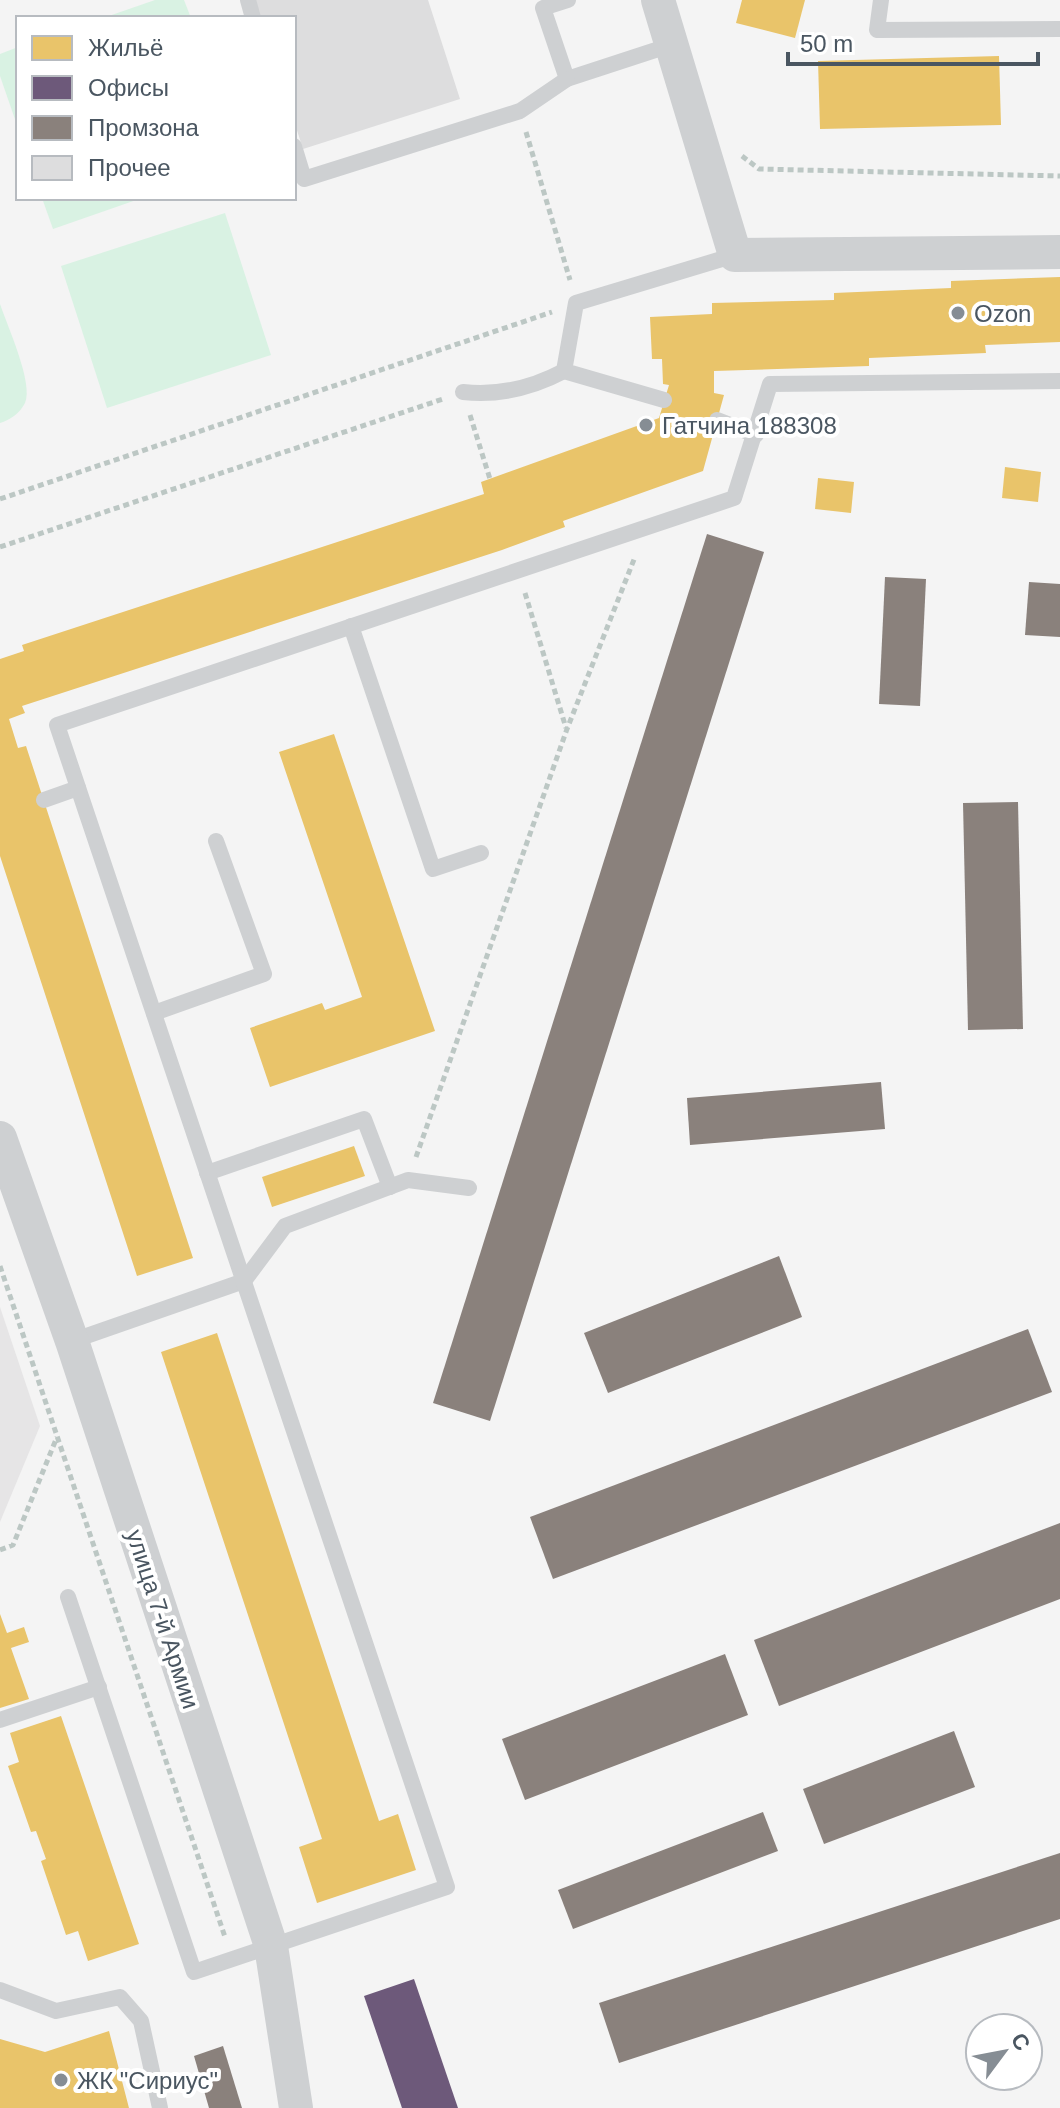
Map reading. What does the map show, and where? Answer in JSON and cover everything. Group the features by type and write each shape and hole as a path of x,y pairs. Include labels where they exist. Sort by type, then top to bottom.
{"street":[{"path":"658,0 735,255 1060,252"},
{"name":"улица 7-й Армии","path":"0,1138 72,1341 271,1946 296,2108"}],"lane":[{"path":"567,79 545,4 568,0"},
{"path":"881,0 877,30 1060,29"},
{"path":"296,153 304,179 520,111 567,79 671,45"},
{"path":"564,371 576,303 735,255"},
{"path":"463,392 516,391 541,384 564,371 664,400"},
{"path":"68,1597 194,1972 447,1887 57,725 734,498 770,384 1060,381"},
{"path":"717,420 756,435"},
{"path":"351,626 433,869 481,853"},
{"path":"44,800 78,788"},
{"path":"154,1013 264,974 216,841"},
{"path":"207,1173 364,1119 390,1187"},
{"path":"72,1341 244,1281 285,1226 408,1180 469,1188"},
{"path":"0,1720 99,1687"},
{"path":"0,1990 56,2011 120,1997 141,2021 160,2108"}],"path":[{"path":"0,499 576,303 520,111"},
{"path":"739,151 744,159 759,169 1060,176"},
{"path":"0,547 463,392 490,479"},
{"path":"408,1180 567,729 646,527"},
{"path":"518,570 567,729"},
{"path":"0,1266 233,1959"},
{"path":"0,1550 13,1545 57,1437"}],"shaded area":[{"path":"0,1307 40,1426 0,1522"}],"green space":[{"path":"155,0 184,0 190,16 109,16"},
{"path":"16,48 16,122 0,76 0,54"},
{"path":"43,200 136,200 53,229"},
{"path":"225,213 271,355 107,408 61,266"},
{"path":"0,304 23,369 27,394 20,410 0,423"}],"building: Жильё":[{"path":"742,0 805,0 795,38 736,23"},
{"path":"999,56 1001,125 820,129 818,61"},
{"path":"1060,277 1060,342 985,345 986,353 869,358 869,366 714,371 714,393 724,395 703,471 563,521 565,527 502,550 22,706 25,713 9,719 18,748 26,746 193,1258 137,1276 0,856 0,659 24,651 22,645 484,494 481,482 659,418 669,385 663,384 662,359 652,359 650,317 712,314 712,303 834,300 834,293 951,288 951,281"},
{"path":"1005,467 1041,472 1038,502 1002,498"},
{"path":"818,478 854,482 851,513 815,509"},
{"path":"334,734 435,1031 270,1087 250,1028 322,1003 325,1010 362,997 279,752"},
{"path":"354,1146 365,1176 272,1207 262,1177"},
{"path":"217,1333 379,1821 398,1814 416,1870 317,1903 299,1847 322,1839 161,1352"},
{"path":"0,1614 7,1633 24,1627 29,1642 11,1648 29,1699 0,1708"},
{"path":"61,1716 139,1944 88,1961 78,1931 66,1935 41,1861 46,1859 36,1831 31,1832 8,1766 19,1762 10,1733"},
{"name":"ЖК \"Сириус\"","path":"109,2031 129,2108 0,2108 0,2039 45,2052"}],"building: Офисы":[{"path":"414,1979 458,2108 402,2108 364,1996"}],"building: Промзона":[{"path":"707,534 764,552 490,1421 433,1403"},
{"path":"885,577 926,579 920,706 879,704"},
{"path":"1029,582 1060,584 1060,637 1025,635"},
{"path":"1018,802 1023,1029 968,1030 963,803"},
{"path":"881,1082 885,1129 690,1145 687,1098"},
{"path":"779,1256 802,1317 608,1393 584,1333"},
{"path":"1028,1329 1052,1392 553,1579 530,1517"},
{"path":"1060,1523 1060,1599 779,1706 754,1640"},
{"path":"725,1654 748,1715 525,1800 502,1739"},
{"path":"954,1731 975,1787 824,1844 803,1789"},
{"path":"763,1812 778,1851 573,1929 558,1890"},
{"path":"1060,1853 1060,1919 619,2063 599,2003"},
{"path":"223,2046 242,2108 209,2108 194,2056"}],"building: Прочее":[{"path":"255,0 428,0 460,99 303,149 296,127 296,16 260,16"}],"place":[{"name":"Ozon","path":"958,313"},
{"name":"Гатчина 188308","path":"646,425"},
{"name":"ЖК \"Сириус\"","path":"61,2080"}]}
